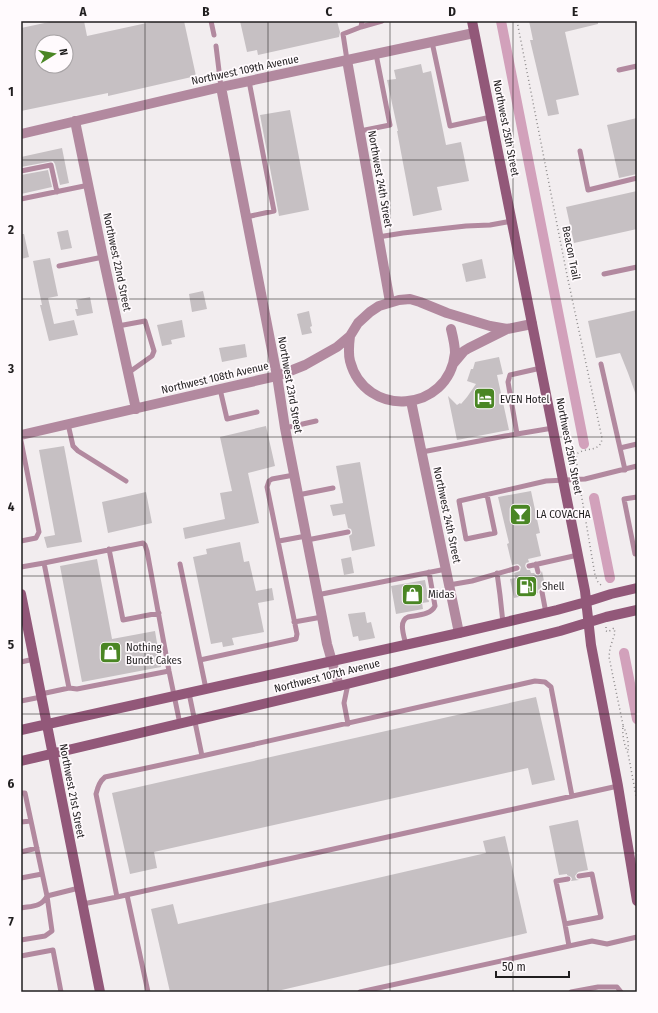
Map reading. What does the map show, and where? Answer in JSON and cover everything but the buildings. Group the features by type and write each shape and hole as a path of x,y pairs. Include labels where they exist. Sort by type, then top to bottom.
{"main road":[{"name":"Northwest 25th Street","path":"472,21 585,591 591,645 618,786 637,901"},
{"name":"Northwest 107th Avenue","path":"21,730 503,623 637,588"},
{"name":"Northwest 21st Street","path":"21,594 100,992"},
{"name":"Northwest 107th Avenue","path":"21,761 344,685 560,631 588,622 637,610"}],"street":[{"name":"Northwest 109th Avenue","path":"21,134 221,87 474,33"},
{"name":"Northwest 24th Street","path":"347,60 390,302"},
{"name":"Northwest 23rd Street","path":"221,87 327,644 332,661 344,685"},
{"name":"Northwest 22nd Street","path":"75,121 136,409"},
{"name":"Northwest 108th Avenue","path":"21,435 276,376 305,365 337,347 350,336 358,323 370,312 380,306 399,300 420,302 447,313 490,326 507,329 532,324"},
{"path":"350,336 350,360 360,381 377,396 399,402 422,398 433,392 448,375 453,364 455,352 451,329"},
{"path":"453,364 464,351 507,329"},
{"name":"Northwest 24th Street","path":"411,401 459,633"}],"lane":[{"path":"211,21 214,35"},
{"path":"347,60 343,34 361,24 382,21"},
{"path":"432,42 450,126 491,117"},
{"path":"216,46 221,87"},
{"path":"360,132 390,125 376,54"},
{"path":"619,70 637,66"},
{"path":"246,217 274,211 249,81"},
{"path":"580,151 588,190 637,178"},
{"path":"21,171 51,165 57,192"},
{"path":"21,199 89,185"},
{"path":"378,237 466,226 490,225 512,221"},
{"path":"59,266 103,257"},
{"path":"604,274 637,267"},
{"path":"118,326 145,321 154,351 152,356 128,373"},
{"path":"601,364 625,470"},
{"path":"517,434 508,382 510,375 541,368"},
{"path":"220,389 227,419 257,412"},
{"path":"285,428 316,421"},
{"path":"68,424 73,446 78,451 126,482"},
{"path":"422,452 553,428"},
{"path":"21,440 39,532 36,538 21,541"},
{"path":"620,448 637,444"},
{"path":"487,495 495,533 466,539 459,501 546,481 585,479 637,466"},
{"path":"200,660 295,640 297,638 267,487 272,479 294,475"},
{"path":"298,495 333,488"},
{"path":"637,496 624,499 635,554 637,554"},
{"path":"278,541 348,532"},
{"path":"21,567 142,543 145,545 148,551 180,724"},
{"path":"109,549 123,620 159,613"},
{"path":"530,566 578,555"},
{"path":"44,563 69,688"},
{"path":"180,564 206,689"},
{"path":"536,564 538,572"},
{"path":"449,585 472,581 517,568"},
{"path":"317,595 446,569"},
{"path":"406,645 402,625 403,620 408,617 429,612 433,610 435,606 429,572"},
{"path":"497,573 503,623"},
{"path":"542,592 546,613"},
{"path":"294,622 322,617"},
{"path":"21,662 34,659"},
{"path":"21,701 69,688 77,689 169,671"},
{"path":"117,897 96,794 100,781 105,777 348,724 535,681 545,682 551,687 572,796"},
{"path":"344,685 344,703 348,724"},
{"path":"189,693 202,756"},
{"path":"83,904 618,786"},
{"path":"21,793 25,793 47,896 52,931 45,936 21,940"},
{"path":"21,822 31,821"},
{"path":"21,852 37,848"},
{"path":"21,878 42,874"},
{"path":"564,924 601,917 592,874 578,876"},
{"path":"568,879 556,881 569,946"},
{"path":"47,896 79,888"},
{"path":"127,895 148,992"},
{"path":"21,908 40,905 45,901 47,896"},
{"path":"360,992 592,941 607,944 637,937"},
{"path":"21,956 53,950 61,992"},
{"path":"571,992 598,987 617,987 621,992"}],"path":[{"name":"Beacon Trail","path":"517,21 567,275 602,438 598,447 578,453 576,458 578,472"},
{"path":"580,489 595,575 598,582 606,587"},
{"path":"606,631 608,632 614,628 615,633 612,639 609,657 623,725 626,731 629,746 628,753 637,801"}],"waterway":[{"path":"501,21 584,444"},
{"path":"594,498 610,578"},
{"path":"624,653 637,719"}],"place":[{"name":"EVEN Hotel","path":"484,399"},
{"name":"LA COVACHA","path":"520,514"},
{"name":"Shell","path":"527,586"},
{"name":"Midas","path":"412,594"},
{"name":"Nothing Bundt Cakes","path":"111,653"}]}
